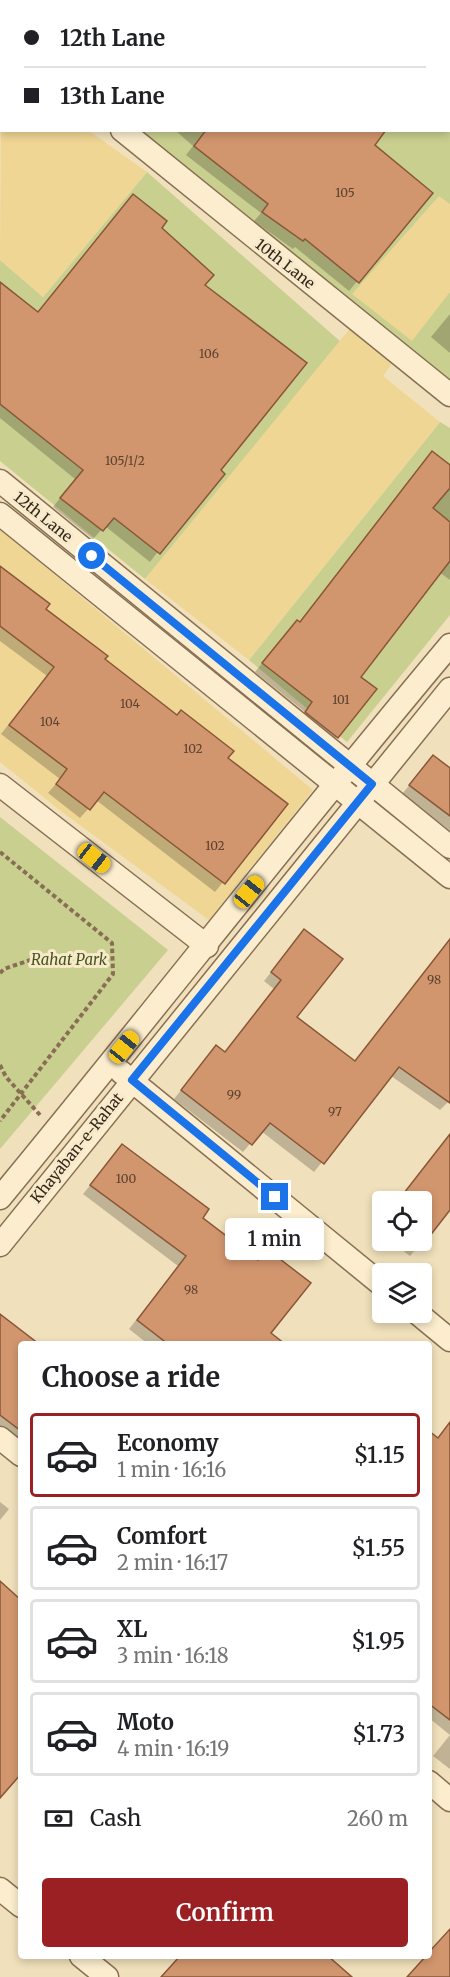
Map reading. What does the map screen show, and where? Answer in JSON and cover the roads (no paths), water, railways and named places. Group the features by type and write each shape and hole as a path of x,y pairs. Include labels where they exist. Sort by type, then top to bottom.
{"street":[{"name":"10th Lane","path":"124,132 450,395"},
{"name":"12th Lane","path":"0,481 450,848"},
{"name":"12th Lane","path":"0,514 450,878"},
{"path":"0,1198 207,946 348,766 450,645"},
{"name":"Khayaban-e-Rahat","path":"0,1245 450,688"},
{"path":"0,784 207,946"},
{"path":"110,1064 372,1277"},
{"path":"429,1323 450,1340"},
{"path":"0,1438 18,1453"},
{"path":"432,1785 450,1800"},
{"path":"0,1889 18,1904"},
{"path":"85,1959 107,1977"}],"park label":[{"name":"Rahat Park","path":"69,960"}]}
